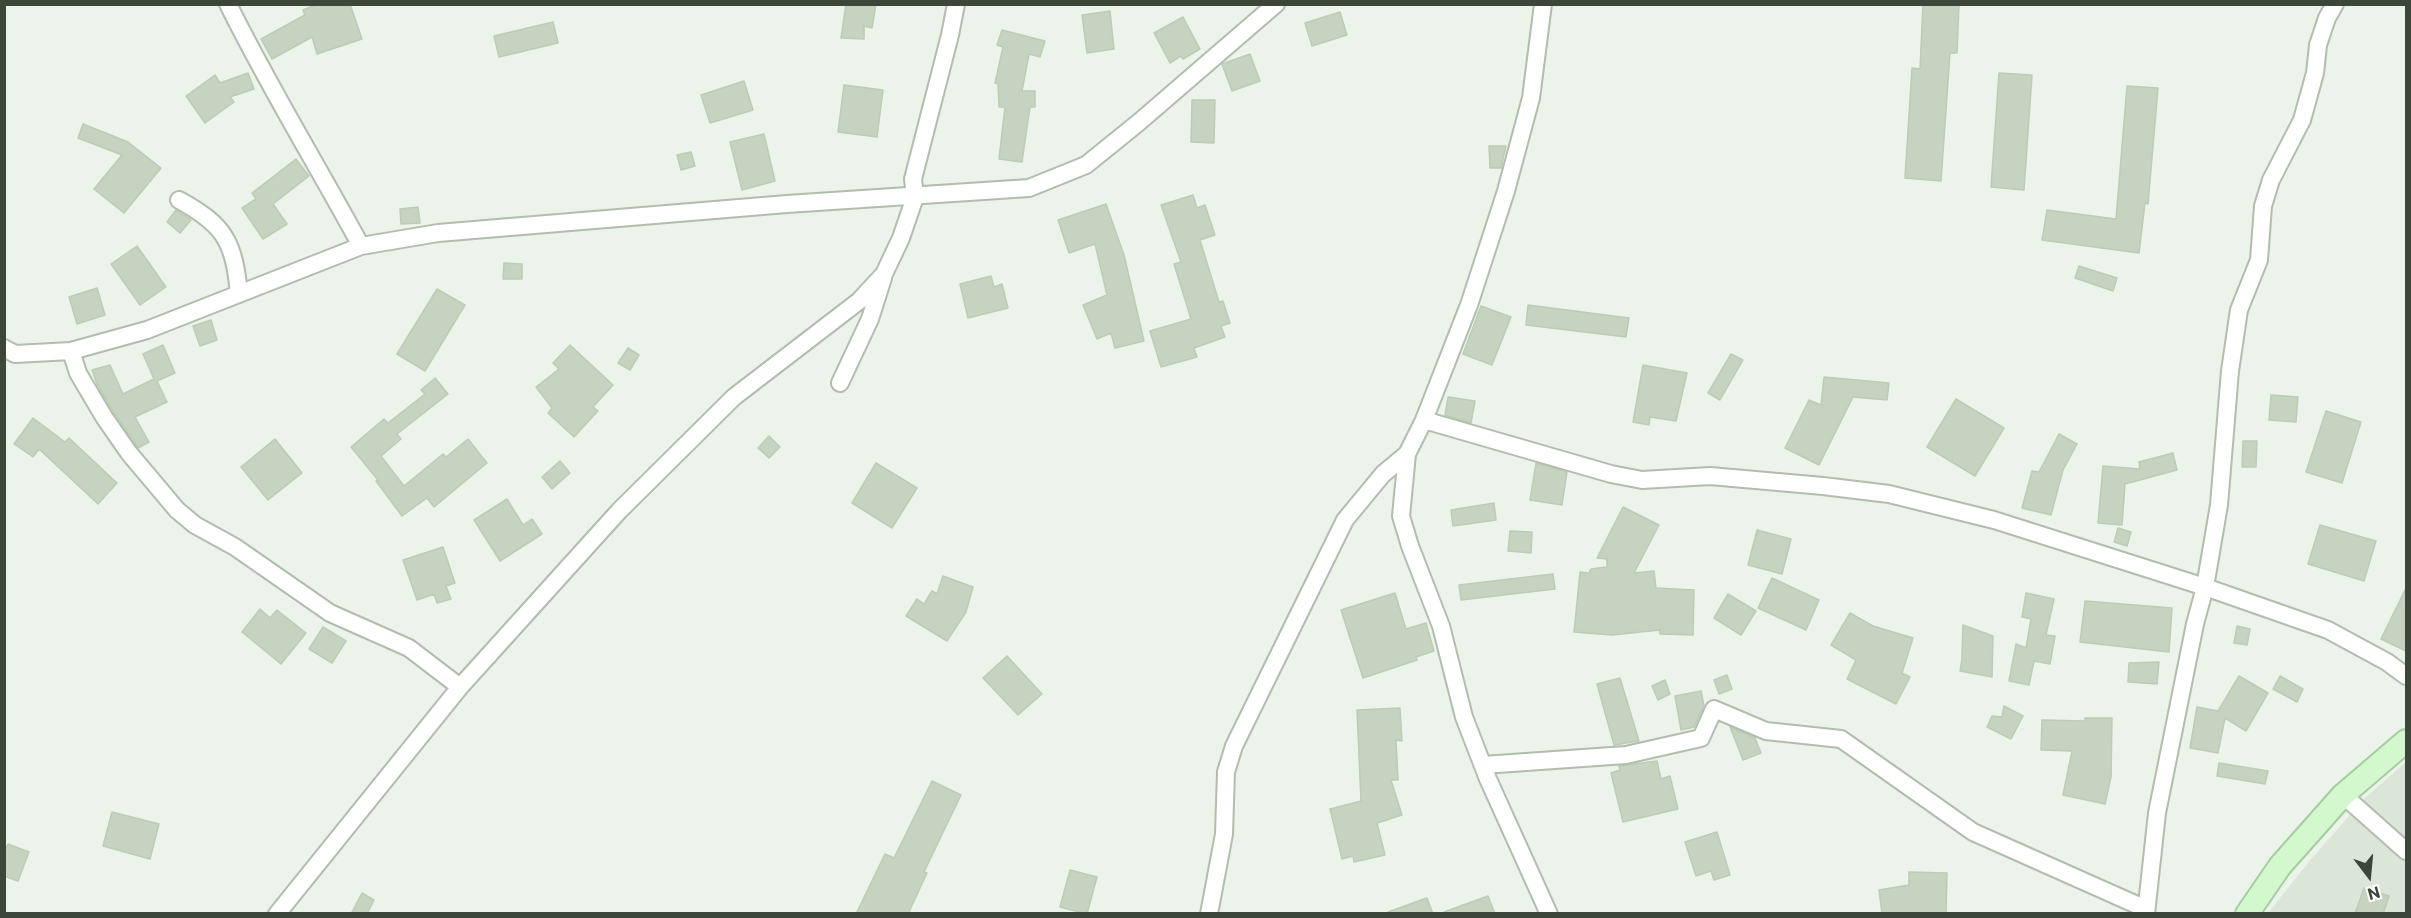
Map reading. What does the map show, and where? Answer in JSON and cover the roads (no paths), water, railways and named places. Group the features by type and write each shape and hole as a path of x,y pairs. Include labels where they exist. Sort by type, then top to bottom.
{"main road":[{"path":"2247,914 2280,866 2343,795 2406,741"}],"street":[{"path":"228,4 284,113 323,176 361,246"},
{"path":"840,383 870,319 884,274 901,238 915,197 913,179 956,4"},
{"path":"1543,4 1532,98 1506,191 1468,305 1424,420 1407,454 1401,516 1441,626 1464,717 1549,914"},
{"path":"1483,765 1626,755 1701,738 1714,709 1766,731 1841,739 1973,832 2146,911 2157,813 2195,624 2205,587 2219,505 2230,371 2240,310 2259,260 2263,206 2271,180 2302,120 2315,73 2318,45 2327,18 2335,4"},
{"path":"8,353 71,351 147,330 361,246 450,232 787,204 1029,188 1086,165 1274,5"},
{"path":"178,200 203,213 225,235 236,264 238,294"},
{"path":"277,914 460,687 619,511 734,397 859,301 884,274"},
{"path":"71,351 78,373 98,409 129,453 177,510 195,525 235,547 330,612 409,648 460,687"},
{"path":"1424,420 1611,474 1642,480 1710,476 1889,494 1994,520 2205,587 2328,630 2387,662 2406,676"},
{"path":"1209,914 1224,834 1226,772 1234,746 1345,520 1383,474 1407,454"},
{"path":"2343,795 2406,851"}]}
